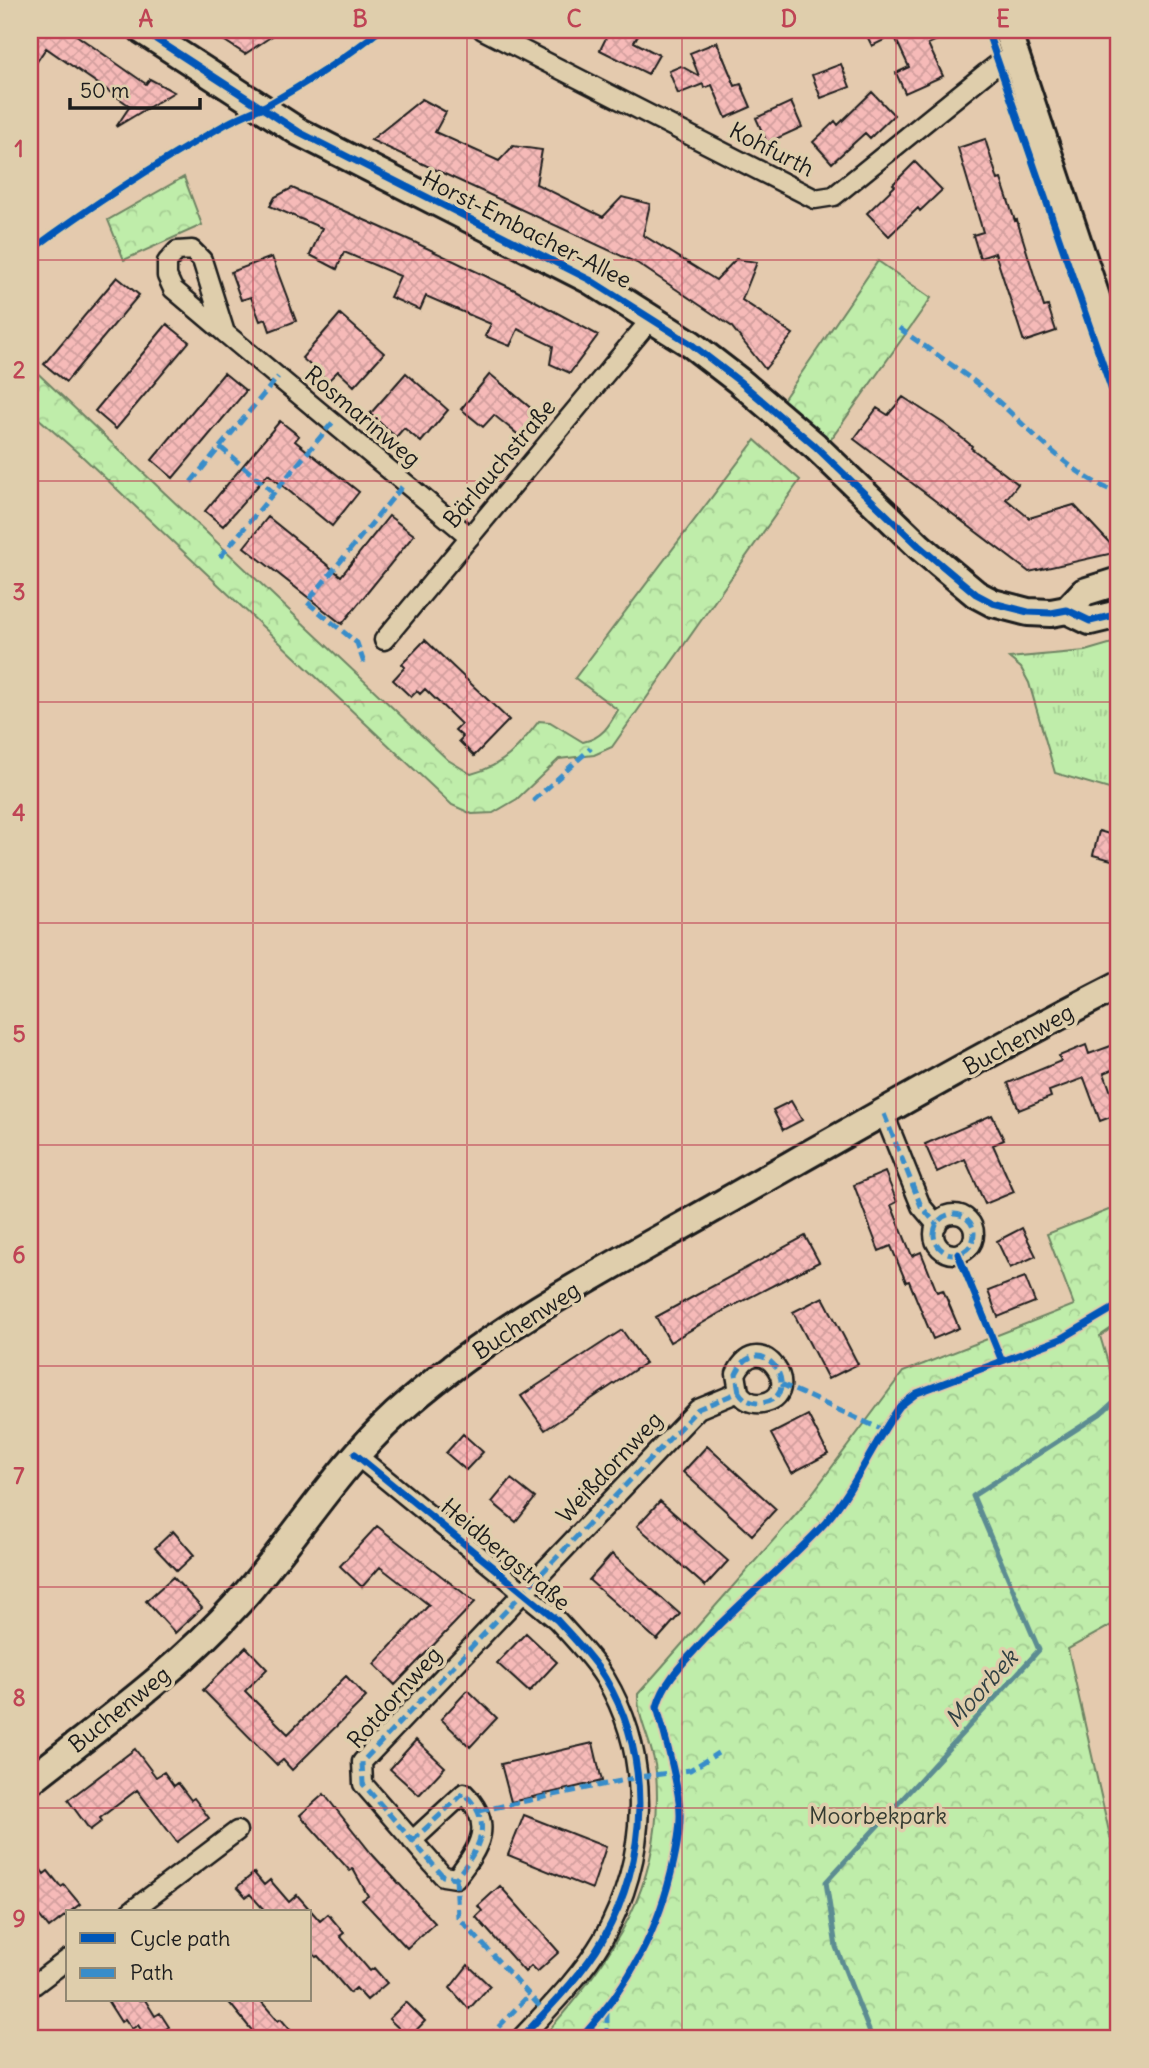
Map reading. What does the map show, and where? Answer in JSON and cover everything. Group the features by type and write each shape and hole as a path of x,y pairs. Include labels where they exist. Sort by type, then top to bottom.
{"street":[{"name":"Horst-Embacher-Allee","path":"142,30 299,132 557,262 691,344 758,397 975,594 993,603 1028,612 1051,613 1067,610 1090,621 1119,614"},
{"name":"Kohfurth","path":"483,30 815,199 834,197 986,73 999,63 1017,56"},
{"path":"1007,30 1119,366"},
{"name":"Bärlauchstraße","path":"384,640 652,318"},
{"name":"Rosmarinweg","path":"225,333 470,537"},
{"path":"1067,610 1084,592 1119,582"},
{"name":"Buchenweg","path":"30,1780 147,1689 204,1640 277,1557 355,1454 397,1413 453,1368 517,1323 584,1282 1119,985"},
{"path":"884,1114 921,1206 937,1225"},
{"name":"Weißdornweg","path":"525,1593 698,1409 739,1392"},
{"name":"Heidbergstraße","path":"355,1454 557,1620 583,1648 606,1679 633,1744 639,1777 639,1826 628,1877 618,1906 603,1939 561,1994 521,2038"},
{"name":"Rotdornweg","path":"412,1841 464,1793 478,1807 482,1834 471,1858 456,1878 443,1875 412,1841 363,1784 362,1762 525,1593"},
{"path":"133,1910 237,1831"},
{"path":"30,1988 66,1961"}],"shaded area":[{"path":"1119,1323 1119,1400 1100,1335"}],"green space":[{"path":"184,177 202,225 124,260 108,220"},
{"path":"878,261 931,298 829,442 783,400"},
{"path":"30,366 448,760 471,774 493,766 510,754 539,721 550,722 583,742 595,738 604,730 618,710 575,678 755,440 800,480 612,747 594,755 559,759 517,799 493,813 472,814 452,805 84,458 30,411"},
{"path":"1119,641 1119,792 1055,773 1029,683 1021,668 1009,658 1085,651"},
{"name":"Moorbekpark","path":"1119,1206 1119,1323 1100,1336 1119,1400 1119,1621 1068,1649 1119,1876 1119,2038 542,2038 568,2008 612,1948 643,1885 652,1850 657,1813 656,1772 640,1714 638,1694 799,1511 903,1372 1074,1305 1047,1234"}],"building":[{"path":"30,30 69,30 146,84 150,79 174,92 116,127 130,106 46,48 30,72"},
{"path":"208,30 281,30 245,54"},
{"path":"610,30 641,30 634,42 659,55 648,74 600,50"},
{"path":"864,30 932,30 937,40 928,44 943,76 905,93 896,73 909,67 894,35 872,46"},
{"path":"717,42 735,86 741,84 751,107 726,118 712,85 704,88 703,84 678,94 669,71 681,66 699,76 690,53"},
{"path":"841,64 850,87 821,98 812,75"},
{"path":"872,92 894,115 870,138 865,133 832,163 813,142 835,121 838,125"},
{"path":"422,99 446,112 435,132 499,161 513,146 542,150 536,184 603,217 622,197 650,204 643,235 716,280 736,259 757,262 742,300 793,334 765,369 731,326 637,263 371,140"},
{"path":"791,102 802,127 767,143 756,118"},
{"path":"985,139 998,180 1001,179 1015,221 1017,220 1044,307 1048,306 1056,331 1024,342 995,253 980,258 973,235 983,232 958,148"},
{"path":"915,162 942,190 920,211 918,208 889,236 867,213"},
{"path":"292,188 515,290 598,335 570,373 550,364 553,346 518,329 510,346 485,336 491,324 426,296 420,310 390,297 400,276 344,252 337,269 310,255 322,228 270,206 275,197"},
{"path":"272,257 296,321 270,331 266,319 260,321 251,297 241,300 231,272"},
{"path":"117,277 139,295 66,382 44,364"},
{"path":"340,314 384,353 354,386 338,371 328,381 302,358"},
{"path":"167,324 189,342 116,429 95,411"},
{"path":"224,373 246,391 173,478 152,460"},
{"path":"406,373 448,410 421,442 404,428 396,437 370,414"},
{"path":"490,374 539,415 521,437 494,415 483,427 461,409"},
{"path":"903,397 946,425 1018,484 1006,499 1029,518 1074,505 1118,552 1029,572 854,439 877,408 888,415"},
{"path":"280,421 299,436 295,441 359,492 332,526 268,474 223,526 205,511"},
{"path":"389,516 414,535 342,624 244,547 268,517 341,576"},
{"path":"425,640 509,720 474,756 459,741 463,737 455,730 461,724 425,689 420,694 417,691 411,697 393,680 405,667 402,664"},
{"path":"1099,831 1119,837 1119,862 1093,855"},
{"path":"1119,1043 1119,1067 1104,1073 1119,1114 1100,1121 1084,1078 1049,1091 1051,1097 1019,1110 1008,1083 1061,1061 1059,1056 1086,1045 1089,1054"},
{"path":"791,1101 802,1120 783,1130 773,1110"},
{"path":"992,1115 1004,1140 993,1145 1014,1192 985,1204 965,1159 937,1172 925,1144"},
{"path":"885,1172 897,1202 891,1205 912,1256 921,1252 937,1292 943,1290 959,1328 933,1339 891,1246 879,1251 854,1185"},
{"path":"1022,1228 1036,1256 1010,1268 997,1241"},
{"path":"805,1236 819,1262 725,1310 670,1342 656,1317"},
{"path":"1025,1277 1035,1302 998,1317 988,1291"},
{"path":"823,1297 858,1364 828,1379 793,1312"},
{"path":"622,1330 645,1363 545,1430 521,1396"},
{"path":"808,1415 828,1454 792,1473 771,1434"},
{"path":"463,1434 483,1452 466,1470 446,1453"},
{"path":"707,1446 776,1509 752,1535 683,1472"},
{"path":"511,1479 535,1498 516,1522 492,1502"},
{"path":"660,1501 728,1561 705,1586 637,1526"},
{"path":"377,1526 475,1602 395,1685 374,1664 429,1605 380,1567 362,1587 340,1566"},
{"path":"173,1531 194,1555 177,1571 155,1548"},
{"path":"612,1554 680,1614 657,1640 589,1580"},
{"path":"173,1577 202,1608 175,1633 146,1601"},
{"path":"526,1633 557,1662 529,1692 497,1663"},
{"path":"246,1647 267,1669 245,1691 288,1734 346,1676 366,1697 292,1770 283,1760 277,1765 203,1690"},
{"path":"468,1690 497,1718 470,1747 441,1719"},
{"path":"416,1740 445,1767 419,1795 390,1769"},
{"path":"593,1743 602,1781 511,1802 501,1764"},
{"path":"135,1749 156,1777 164,1772 174,1786 178,1783 191,1800 194,1798 209,1818 177,1842 137,1790 100,1818 102,1821 90,1830 68,1800"},
{"path":"324,1794 371,1853 435,1923 407,1948 362,1900 368,1896 353,1869 350,1871 300,1815"},
{"path":"524,1815 606,1847 592,1889 508,1855"},
{"path":"30,1855 44,1874 48,1871 80,1904 72,1910 66,1910 66,1915 49,1928 30,1904"},
{"path":"254,1873 264,1885 270,1880 289,1902 297,1895 310,1910 264,1910 250,1894 246,1897 237,1887"},
{"path":"500,1886 559,1952 537,1972 531,1966 525,1972 476,1917 482,1911 478,1906"},
{"path":"312,1912 320,1921 328,1914 344,1933 340,1936 370,1971 374,1968 387,1983 367,2000 356,1988 350,1993 318,1956 312,1952"},
{"path":"468,1965 490,1986 469,2009 450,1988"},
{"path":"108,2002 146,2002 155,2016 160,2013 169,2027 152,2038 146,2038 138,2025 132,2029 125,2019 121,2022"},
{"path":"229,2002 262,2002 297,2038 258,2038"},
{"path":"406,2002 425,2021 409,2038 389,2019"}],"waterway":[{"name":"Moorbek","path":"872,2038 836,1947 826,1882 1039,1650 973,1496 1100,1414 1119,1397"}],"marked path":[{"path":"899,328 979,385 1081,474 1119,493"},
{"path":"191,482 278,377"},
{"path":"220,557 333,422"},
{"path":"220,447 274,493"},
{"path":"364,663 357,643 307,602 405,483"},
{"path":"533,801 591,748"},
{"path":"884,1114 921,1206 937,1225"},
{"path":"954,1214 962,1215 968,1220 973,1226 974,1234 973,1242 968,1248 962,1253 954,1254 946,1253 940,1248 935,1242 934,1234 935,1226 940,1220 946,1215 954,1214"},
{"path":"412,1841 464,1793 474,1804 481,1825 477,1846 456,1878 443,1876 363,1784 362,1762 698,1409 739,1392 755,1403 775,1398 781,1388 775,1367 767,1359 757,1356 746,1360 736,1374 739,1392"},
{"path":"781,1384 883,1430"},
{"path":"479,1811 639,1777 690,1770 718,1753"},
{"path":"456,1878 458,1917 545,2012"},
{"path":"488,2038 529,1995"},
{"path":"607,2007 607,2038"},
{"path":"541,2038 556,2032 571,2038"}],"cycle path":[{"path":"142,30 299,132 590,280 691,344 815,446 920,547 976,594 993,603 1028,612 1051,613 1067,610 1090,621 1119,614"},
{"path":"30,251 151,169 226,124 295,89 380,30"},
{"path":"987,30 1119,411"},
{"path":"958,1254 1001,1359"},
{"path":"581,2038 628,1977 651,1933 668,1886 678,1838 680,1808 657,1707 672,1676 711,1633 836,1510 900,1406 917,1393 1061,1339 1119,1305"},
{"path":"355,1454 557,1620 589,1655 605,1678 621,1709 631,1741 639,1808 629,1876 618,1908 603,1939 585,1965 521,2038"}]}
